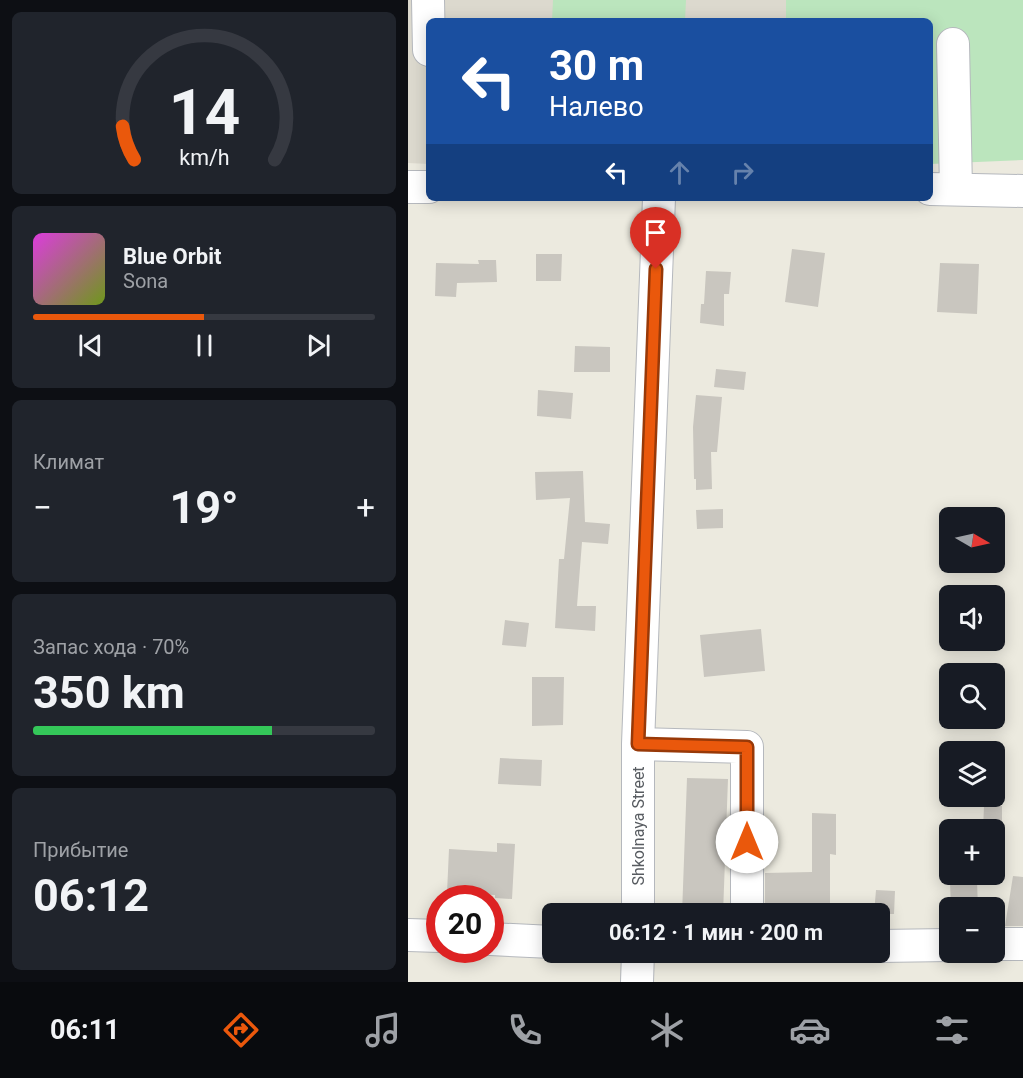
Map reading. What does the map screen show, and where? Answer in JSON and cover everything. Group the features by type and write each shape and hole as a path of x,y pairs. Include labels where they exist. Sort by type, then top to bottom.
{"street":[{"path":"428,0 428,18"},
{"path":"953,44 943,189 1023,191"},
{"path":"408,187 426,187"},
{"name":"Shkolnaya Street","path":"638,903 638,744 659,201"},
{"path":"638,744 747,747 747,903"},
{"path":"408,935 426,936"},
{"path":"504,940 542,942"},
{"path":"1005,944 1023,944"},
{"path":"890,946 939,945"},
{"path":"637,982 638,963"}],"shaded area":[{"path":"408,0 786,0 786,18 426,18 426,164 408,163"}],"green space":[{"path":"553,0 686,0 685,18 552,18"},
{"path":"786,0 1023,0 1023,160 933,164 933,18 786,18"}],"building":[{"path":"792,249 825,253 818,307 785,302"},
{"path":"536,254 562,254 561,281 536,281"},
{"path":"478,260 496,260 497,282 457,283 456,297 435,296 436,263 479,264"},
{"path":"940,263 979,264 977,314 937,312"},
{"path":"706,271 731,272 729,294 724,294 724,326 700,323"},
{"path":"575,346 610,347 610,372 574,372"},
{"path":"716,369 746,372 744,390 714,387"},
{"path":"538,390 573,393 571,419 537,416"},
{"path":"696,395 722,397 717,452 711,452 712,489 696,490 696,479 694,479 693,427"},
{"path":"583,471 585,522 610,524 608,544 582,542 577,606 596,606 595,631 555,628 559,559 564,559 570,498 536,500 535,472"},
{"path":"723,509 723,528 697,529 696,510"},
{"path":"505,620 529,623 526,647 502,645"},
{"path":"761,629 765,671 704,677 700,635"},
{"path":"532,677 564,677 563,725 532,726"},
{"path":"500,758 542,760 541,786 498,784"},
{"path":"687,778 728,779 723,903 682,903"},
{"path":"984,807 1002,807 1002,819 983,819"},
{"path":"812,813 836,814 836,855 830,854 830,903 765,903 765,873 812,872"},
{"path":"497,843 515,844 512,899 504,899 504,885 447,885 449,849 497,852"},
{"path":"1013,876 1023,877 1023,926 1005,926"},
{"path":"950,885 977,885 978,897 951,897"},
{"path":"876,890 895,891 894,914 890,914 890,903 875,903"}],"route":[{"path":"656,269 638,744 747,747 747,842"}]}
